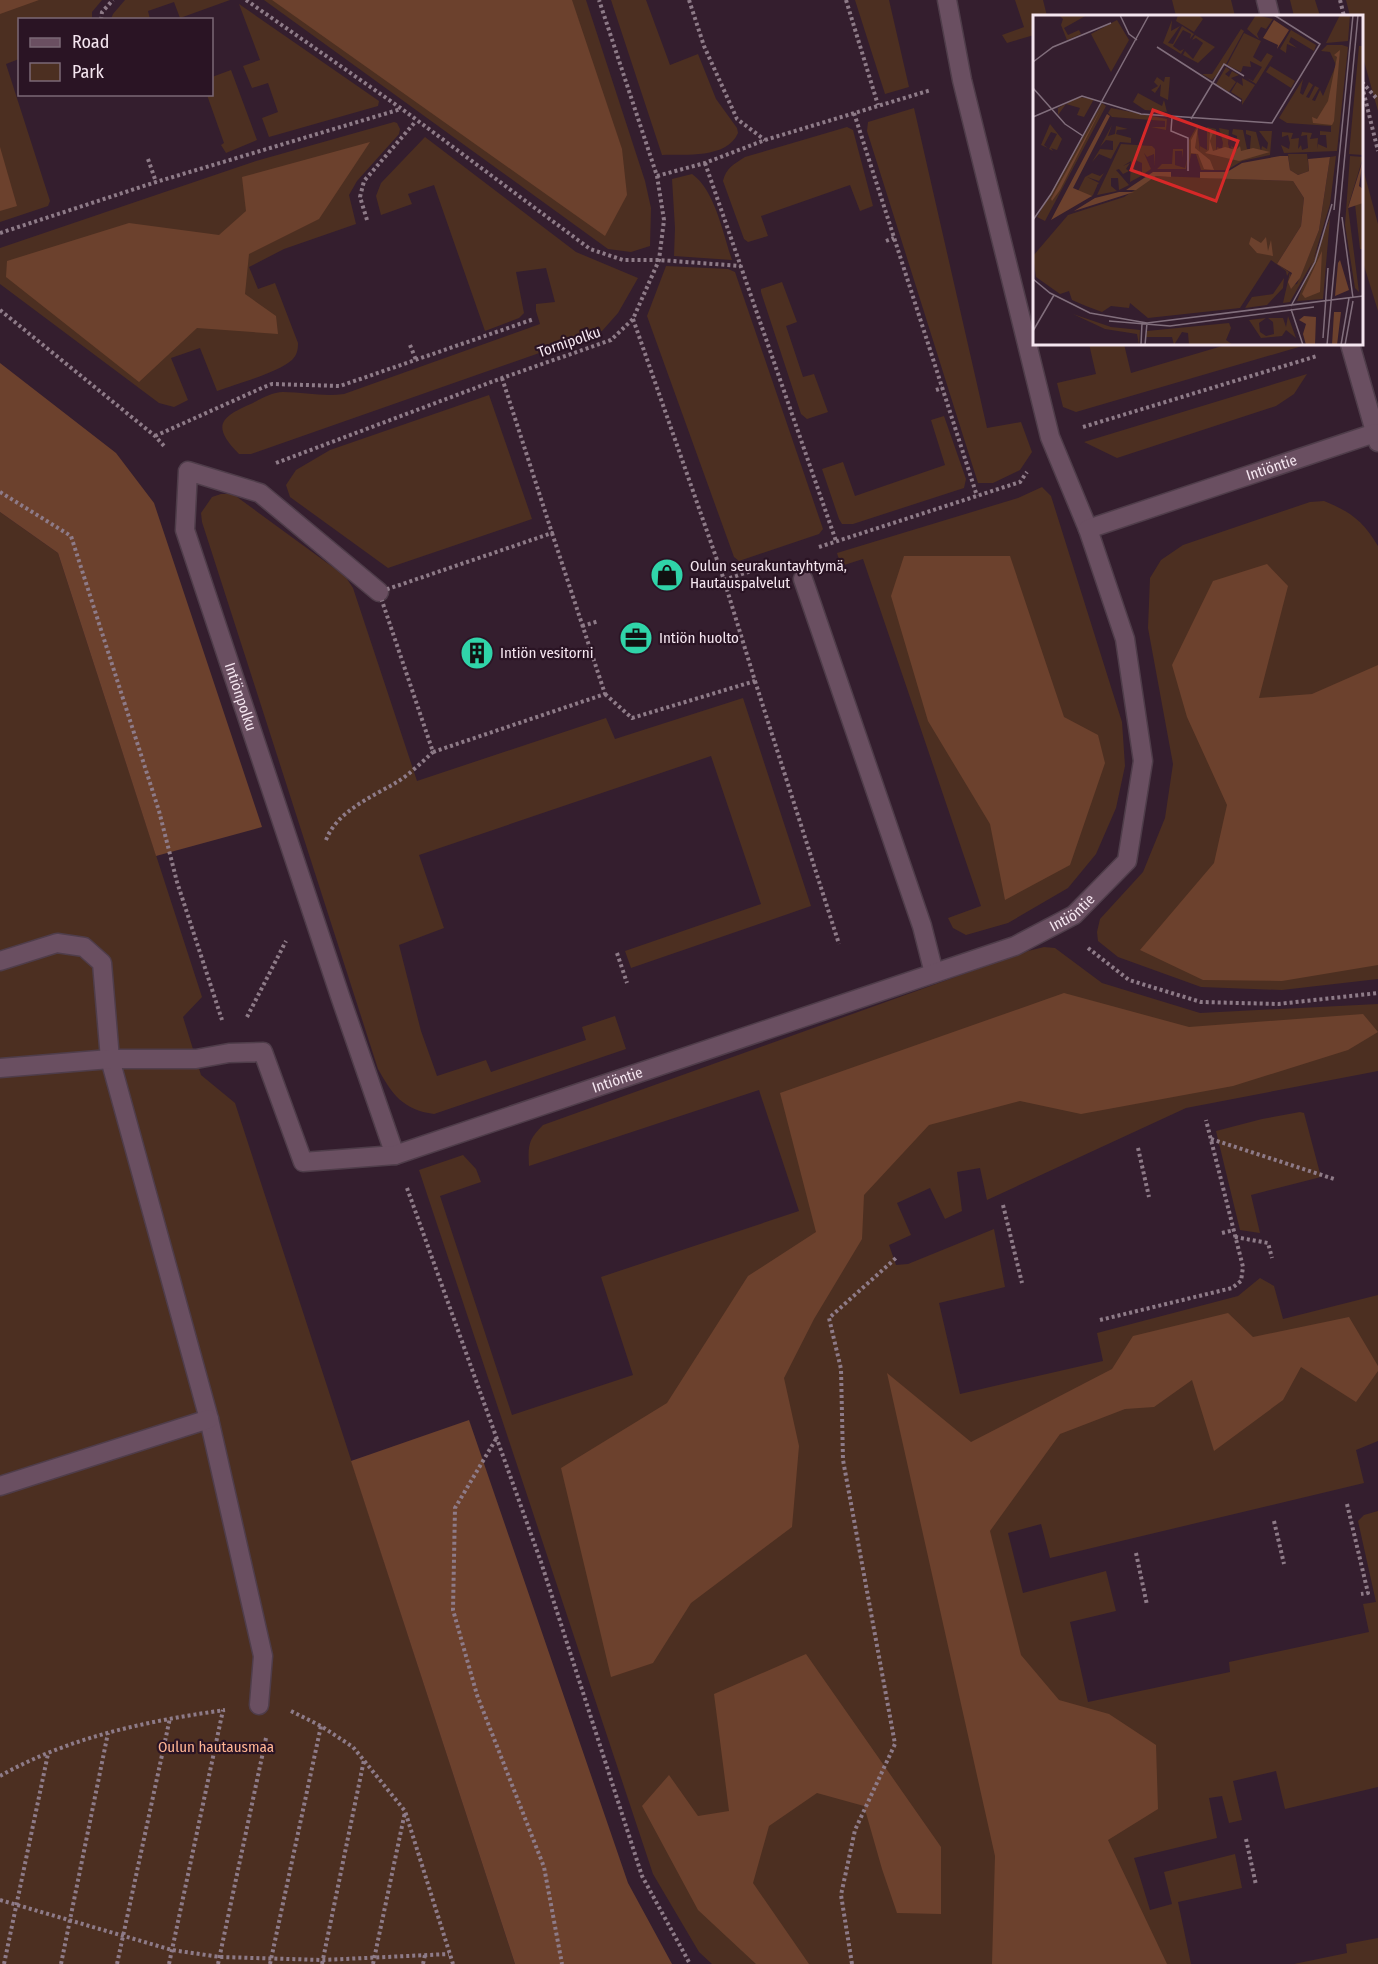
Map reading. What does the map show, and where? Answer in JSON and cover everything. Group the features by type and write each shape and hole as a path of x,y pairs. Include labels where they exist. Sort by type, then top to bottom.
{"street":[{"path":"947,0 962,80 1050,437 1088,529"},
{"path":"1266,0 1270,15"},
{"path":"1350,345 1377,438"},
{"name":"Intiöntie","path":"229,1053 263,1052 303,1162 395,1155 1015,946 1074,915 1127,861 1143,761 1125,639 1088,529 1377,438"},
{"path":"188,471 260,493 379,592"},
{"name":"Intiönpolku","path":"188,471 185,530 395,1155"},
{"path":"803,579 921,926 934,973"},
{"path":"0,961 57,942 84,947 102,963 110,1059 209,1419 263,1656 266,1706"},
{"path":"0,1068 110,1059 196,1059 229,1053"},
{"path":"0,1486 209,1419"}],"path":[{"path":"101,18 102,12 113,0"},
{"path":"246,0 402,109 590,249 623,260 659,260 741,266"},
{"name":"Tornipolku","path":"269,465 611,340 633,319 659,260 664,220 657,176 599,0"},
{"path":"688,0 704,46 737,119 765,140"},
{"path":"846,0 878,106"},
{"path":"1340,0 1344,15"},
{"path":"657,176 705,163 765,140 962,80"},
{"path":"1363,85 1378,100"},
{"path":"1363,88 1378,151"},
{"path":"0,233 156,182 402,109"},
{"path":"854,113 977,496"},
{"path":"367,220 360,197 364,181 416,121"},
{"path":"148,159 156,182"},
{"path":"705,163 836,541"},
{"path":"885,240 894,237"},
{"path":"0,310 155,436 188,471"},
{"path":"155,436 272,384 340,386 534,319"},
{"path":"633,319 724,580 839,944"},
{"path":"410,345 416,360"},
{"path":"816,548 1020,482 1050,437 1350,345"},
{"path":"502,378 605,694 632,718 755,681"},
{"path":"936,390 942,388"},
{"path":"0,492 71,537 159,811 177,882 219,1006 229,1053"},
{"path":"433,752 379,592 552,533"},
{"path":"703,587 775,563"},
{"path":"582,626 599,621"},
{"path":"325,843 328,835 345,814 399,780 433,752 605,694"},
{"path":"229,1053 308,898"},
{"path":"1074,915 1083,944 1129,980 1201,1002 1278,1004 1378,993"},
{"path":"617,953 627,983"},
{"path":"1100,1320 1232,1288 1241,1281 1243,1267 1206,1120"},
{"path":"1210,1139 1334,1179"},
{"path":"1138,1148 1149,1197"},
{"path":"395,1155 541,1562 642,1876 690,1964"},
{"path":"1003,1204 1022,1283"},
{"path":"1222,1233 1234,1230"},
{"path":"1235,1237 1268,1243 1272,1258"},
{"path":"852,1964 841,1895 855,1830 896,1744 843,1460 841,1369 829,1318 897,1257"},
{"path":"497,1439 455,1508 453,1610 477,1695 544,1867 562,1964"},
{"path":"1347,1504 1368,1593 1361,1594"},
{"path":"1274,1521 1284,1564"},
{"path":"1136,1553 1147,1605"},
{"path":"218,1964 266,1706"},
{"path":"0,1776 21,1764 108,1732 170,1718 266,1706 290,1711 321,1726 353,1747 405,1811 453,1964"},
{"path":"169,1964 223,1710"},
{"path":"117,1964 170,1718"},
{"path":"271,1961 321,1726"},
{"path":"61,1964 108,1732"},
{"path":"4,1964 48,1754"},
{"path":"322,1962 364,1760"},
{"path":"374,1961 405,1811"},
{"path":"1246,1839 1256,1885"},
{"path":"0,1900 172,1950 220,1957 322,1962 374,1961 450,1954"},
{"path":"423,1964 425,1955"}],"green space":[{"path":"0,0 102,0 92,12 92,18 18,18 18,59 6,64 50,201 48,206 0,222"},
{"path":"125,0 230,0 180,18 174,2 148,11 150,18 111,18"},
{"path":"264,0 586,0 645,181 651,208 650,246 631,252 608,249"},
{"path":"611,0 646,0 670,65 698,54 716,99 737,128 738,133 733,141 715,151 662,155"},
{"path":"855,0 889,0 909,87 885,94"},
{"path":"1015,0 1043,0 1047,15 1033,15 1033,35 1007,43 1002,35 1024,27"},
{"path":"1172,0 1231,0 1235,15 1176,15"},
{"path":"1290,0 1315,0 1320,15 1294,15"},
{"path":"1346,0 1378,0 1378,111 1363,58 1363,15 1350,15"},
{"path":"239,4 379,101 378,106 269,137 262,118 278,112 268,83 252,88 243,66 260,60"},
{"path":"231,70 257,140 226,153 221,145 224,143 207,96 213,96 213,77"},
{"path":"914,108 987,428 1021,422 1032,452 1020,470 993,483 978,483 867,131 868,122"},
{"path":"394,122 400,129 399,134 357,181 349,195 356,224 284,249 249,267 258,289 275,283 298,343 297,352 292,360 267,374 217,391 200,348 171,358 188,400 174,407 159,403 0,284 0,248 256,161"},
{"path":"847,127 853,130 873,206 860,211 850,185 761,216 768,236 748,242 744,239 723,181 728,170 745,157"},
{"path":"425,137 576,252 638,278 618,313 602,331 251,454 239,454 225,436 222,429 223,423 233,413 264,397 283,392 344,394 540,324 536,304 555,302 546,268 516,272 524,313 519,318 485,331 434,185 408,194 412,204 381,215 376,196 381,183"},
{"path":"1363,169 1378,224 1378,311 1363,262"},
{"path":"692,174 700,181 712,201 732,260 674,256 672,179"},
{"path":"666,266 728,269 735,272 823,529 819,534 739,561 734,557 647,316"},
{"path":"782,282 797,322 786,326 803,377 814,374 828,412 807,419 801,414 761,292 761,289"},
{"path":"1089,345 1124,345 1131,373 1226,345 1306,345 1076,412 1063,407 1057,383 1096,374"},
{"path":"1307,374 1294,394 1276,406 1117,458 1084,442"},
{"path":"489,395 532,519 388,568 290,497 286,485 296,470 330,450"},
{"path":"944,416 966,479 964,488 853,524 842,524 822,469 843,462 855,496 945,465 931,420"},
{"path":"1042,487 1051,496 1122,722 1125,766 1116,808 1096,854 1068,888 1008,923 966,935 953,928 948,918 981,906 863,559 841,566 837,553 1018,498"},
{"path":"233,494 345,576 353,588 417,781 606,718 615,739 743,698 811,906 631,968 625,951 761,904 711,756 419,855 444,928 399,945 421,1031 437,1076 486,1060 491,1072 586,1040 582,1027 615,1016 626,1049 434,1114 406,1105 388,1086 378,1069 202,522 201,513 212,497"},
{"path":"1324,501 1356,518 1378,546 1378,979 1282,990 1201,987 1118,957 1098,941 1097,932 1100,919 1143,872 1165,818 1173,764 1148,628 1150,578 1161,560 1183,545 1310,502"},
{"name":"Oulun hautausmaa","path":"0,512 58,553 202,997 183,1017 201,1075 235,1103 515,1964 0,1964"},
{"path":"1044,947 1055,948 1102,983 1200,1013 1378,1004 1378,1071 1186,1108 987,1200 980,1168 957,1172 962,1211 945,1219 930,1188 897,1203 911,1235 889,1245 896,1265 908,1264 994,1229 1005,1287 939,1303 960,1394 1103,1361 1097,1333 1238,1296 1260,1278 1274,1286 1283,1319 1378,1295 1378,1441 1356,1450 1364,1483 1050,1558 1041,1524 1008,1533 1023,1593 1106,1571 1116,1611 1070,1622 1088,1702 1230,1672 1229,1662 1369,1632 1363,1604 1376,1602 1358,1521 1364,1515 1378,1511 1378,1787 1285,1809 1276,1771 1233,1781 1242,1820 1229,1823 1222,1796 1209,1798 1217,1838 1134,1858 1150,1910 1172,1904 1164,1872 1235,1854 1242,1888 1178,1902 1191,1964 712,1964 699,1952 653,1874 419,1170 463,1155 476,1169 481,1182 440,1196 512,1415 633,1375 601,1277 799,1211 759,1090 529,1166 530,1143 543,1125"},
{"path":"1304,1113 1321,1177 1251,1195 1260,1233 1240,1230 1216,1131"},
{"path":"1378,1938 1378,1964 1294,1964 1347,1953 1346,1944"}],"shaded area":[{"path":"0,0 39,0 0,14"},
{"path":"272,0 572,0 622,149 627,195 605,236"},
{"path":"370,142 319,219 249,254 245,294 276,316 278,334 197,328 139,382 6,277 7,261 129,223 219,235 246,211 242,177"},
{"path":"0,147 17,206 0,211"},
{"path":"0,363 116,453 154,503 262,827 156,856 58,553 0,512"},
{"path":"904,556 1010,556 1064,717 1098,735 1105,763 1070,865 1005,900 990,824 928,721 891,596"},
{"path":"1267,564 1288,586 1259,698 1312,694 1378,665 1378,965 1282,981 1203,980 1140,950 1214,863 1227,805 1187,717 1172,665 1213,581"},
{"path":"1064,993 1189,1027 1363,1014 1378,1032 1348,1050 1233,1086 1081,1114 1020,1101 929,1125 864,1195 862,1239 814,1319 784,1378 799,1446 792,1527 691,1603 653,1663 611,1677 561,1468 667,1403 748,1276 816,1232 780,1093"},
{"path":"1228,1313 1253,1337 1349,1317 1378,1366 1378,1371 1356,1402 1301,1367 1283,1400 1214,1451 1192,1380 1154,1407 1125,1409 1060,1434 990,1531 1021,1655 1059,1700 1109,1714 1156,1745 1158,1809 1108,1840 1167,1964 992,1964 995,1856 887,1373 971,1442 1112,1369 1133,1336"},
{"path":"469,1420 628,1883 672,1964 515,1964 351,1461"},
{"path":"806,1654 941,1847 941,1914 897,1913 864,1806 817,1793 769,1826 753,1883 809,1964 756,1964 698,1910 642,1806 669,1775 698,1816 729,1811 714,1694"}],"place":[{"name":"Oulun seurakuntayhtymä, Hautauspalvelut","path":"667,575"},
{"name":"Intiön huolto","path":"636,638"},
{"name":"Intiön vesitorni","path":"477,653"}]}
